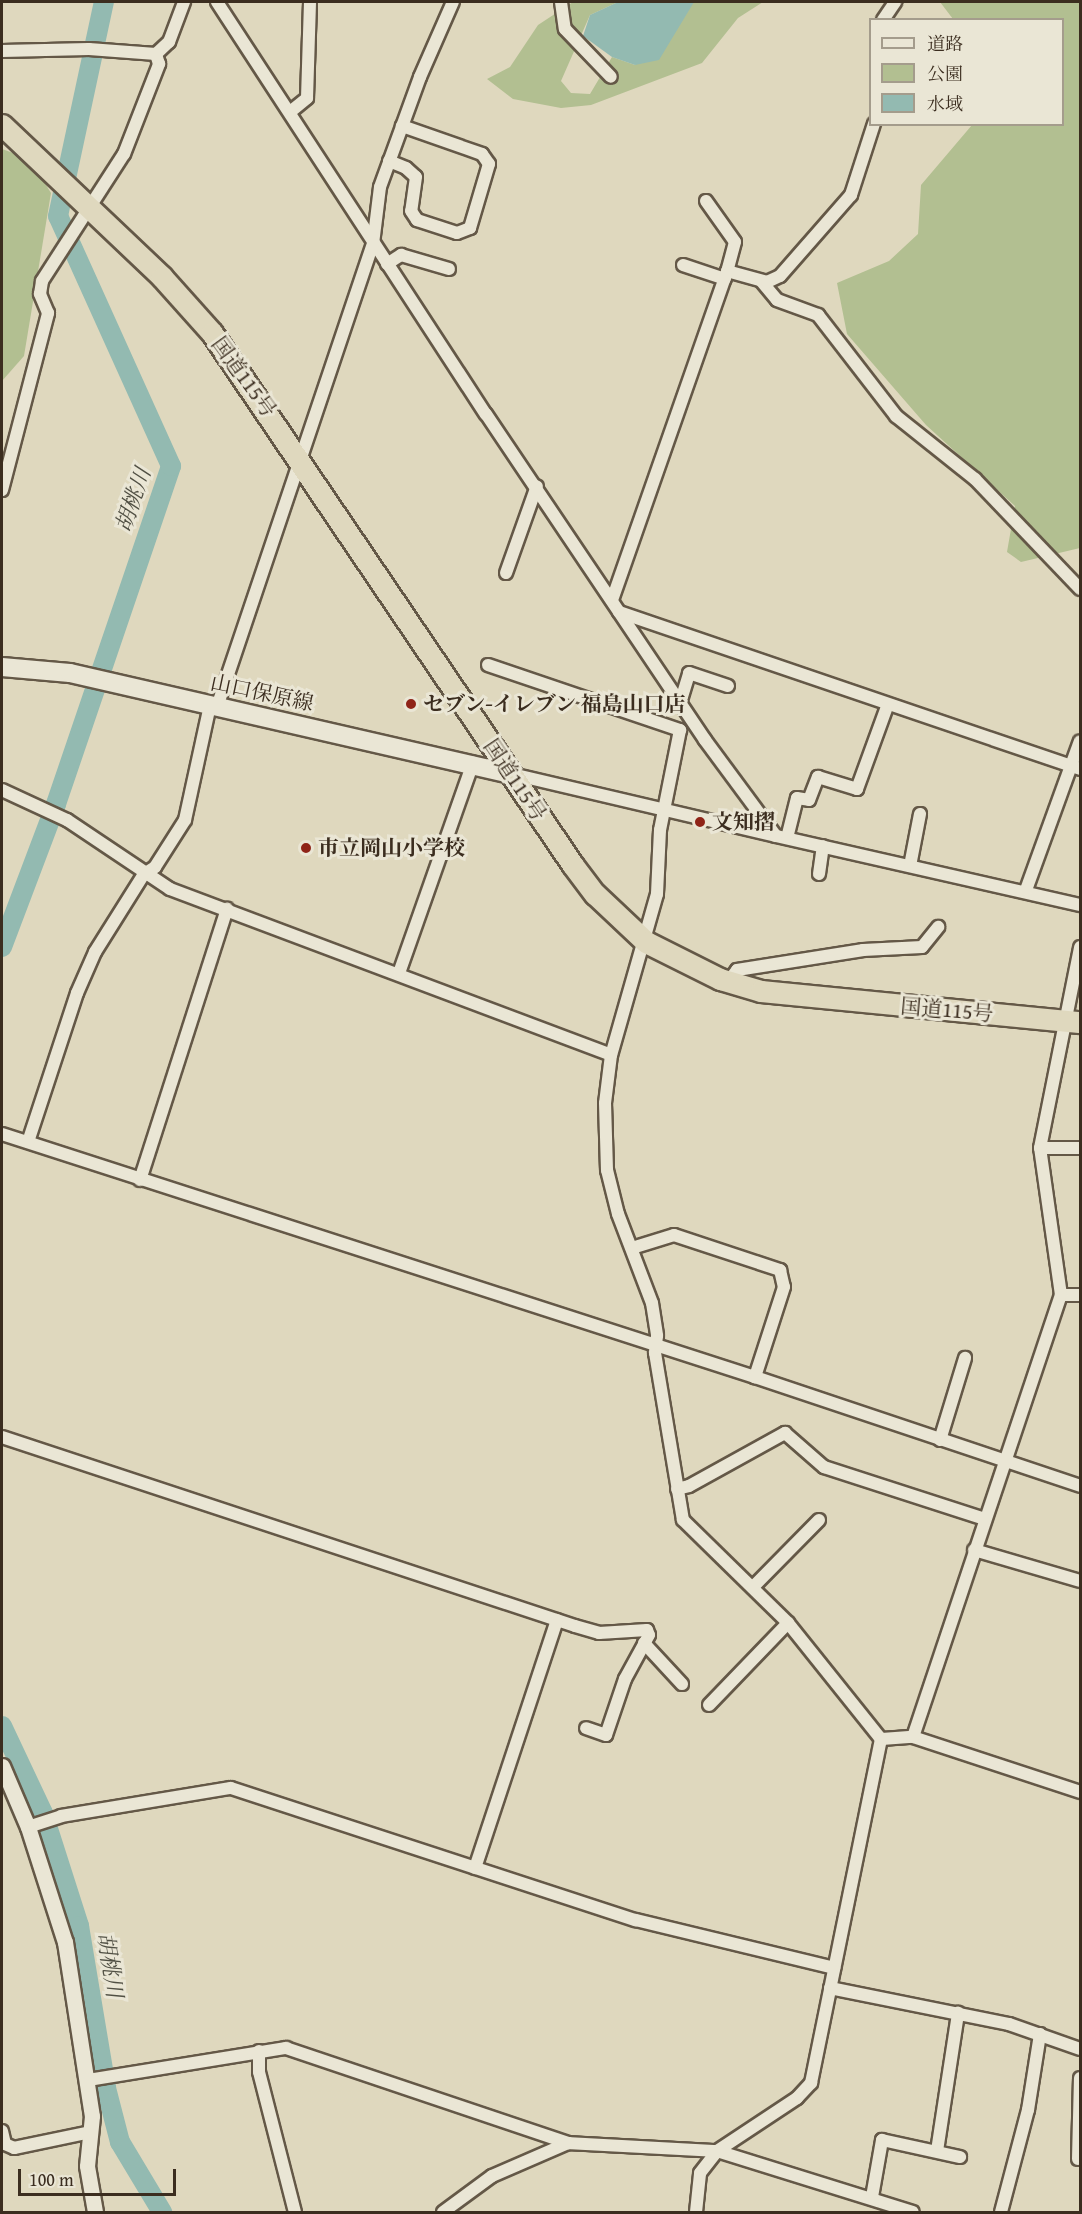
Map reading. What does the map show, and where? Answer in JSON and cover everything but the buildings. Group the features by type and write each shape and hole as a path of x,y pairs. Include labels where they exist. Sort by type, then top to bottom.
{"highway":[{"name":"国道115号","path":"2,125 162,277 212,333 301,460 584,881 645,942 728,982 792,997 1072,1022"}],"main road":[{"name":"山口保原線","path":"2,667 70,673 473,763 512,774"}],"street":[{"path":"2,51 89,48 156,54 169,42 184,2"},
{"path":"217,2 373,244 537,486 619,612 683,704 781,837"},
{"path":"290,112 307,96 310,2"},
{"path":"28,1142 80,984 95,952 144,874 155,867 185,820 214,706 301,460 373,244 379,191 402,126 453,2"},
{"path":"561,2 565,29 612,76"},
{"path":"884,18 895,2"},
{"path":"2,490 48,313 40,294 42,281 124,153 159,64 156,54"},
{"path":"389,161 406,168 416,177 411,211 417,220 457,233 470,228 489,164 482,154 402,126"},
{"path":"683,265 762,282 780,276 851,195 873,126"},
{"path":"612,600 726,275 735,242 706,201"},
{"path":"387,264 401,255 449,269"},
{"path":"762,282 777,300 818,315 896,416 975,479 1080,589"},
{"path":"506,573 537,486"},
{"path":"619,612 1076,768"},
{"path":"488,665 680,730"},
{"path":"728,686 689,673 665,812 657,894 611,1055 605,1103 605,1154 618,1214 652,1303 655,1347 683,1520 788,1623 881,1738"},
{"path":"781,837 797,798 809,801 818,777 857,789 888,704"},
{"path":"1026,890 1076,768 1080,741"},
{"path":"399,973 473,763"},
{"path":"512,774 665,812 1026,890 1080,905"},
{"path":"2,790 67,820 144,874 170,889 399,973 611,1055"},
{"path":"910,866 920,814"},
{"path":"819,874 823,846"},
{"path":"140,1180 228,909"},
{"path":"728,982 737,970 852,951 922,947 938,927"},
{"path":"913,1737 1061,1295 1040,1148 1072,1022 1080,947"},
{"path":"2,1134 655,1347 755,1377 1080,1486"},
{"path":"1040,1148 1080,1148"},
{"path":"632,1248 674,1235 780,1270 784,1287 755,1377"},
{"path":"1061,1295 1080,1295"},
{"path":"940,1440 965,1358"},
{"path":"677,1488 689,1486 785,1433 824,1467 985,1519"},
{"path":"2,1437 599,1633 647,1630 649,1635 625,1679 606,1735 586,1728"},
{"path":"753,1587 819,1520"},
{"path":"974,1550 1080,1581"},
{"path":"475,1868 557,1620"},
{"path":"709,1705 788,1623"},
{"path":"645,1643 682,1684"},
{"path":"881,1738 913,1737 1080,1791"},
{"path":"696,2212 700,2173 717,2151 809,2086 881,1738"},
{"path":"2,1766 28,1827 65,1942 88,2080 91,2132 87,2166 95,2212"},
{"path":"28,1827 61,1816 231,1788 636,1920 834,1968"},
{"path":"830,1988 958,2013 1041,2034 1080,2049"},
{"path":"937,2151 958,2013"},
{"path":"1000,2212 1028,2110 1041,2034"},
{"path":"88,2080 278,2047 293,2050 568,2143 717,2151 872,2197 913,2212"},
{"path":"259,2051 259,2072 295,2212"},
{"path":"1078,2159 1080,2078"},
{"path":"2,2131 5,2144 14,2148 91,2132"},
{"path":"872,2197 882,2140 960,2157"},
{"path":"442,2212 492,2175 568,2143"}],"green space":[{"path":"573,2 618,2 590,15 561,81 571,93 590,94 612,57 635,65 694,2 763,2 738,18 702,63 591,105 561,108 513,99 487,79 510,67 538,25"},
{"path":"940,2 1080,2 1080,548 1021,562 1007,552 1015,506 926,425 847,334 837,283 889,261 918,234 921,185 971,126 1064,126 1064,18 952,18"},
{"path":"2,149 30,159 51,193 24,356 2,381"}],"water":[{"path":"618,2 694,2 659,60 635,65 612,57 583,36 590,15"}],"waterway":[{"name":"胡桃川","path":"2,947 56,804 171,466 58,216 104,2"},
{"name":"胡桃川","path":"2,1726 43,1813 79,1926 106,2088 120,2142 162,2212"}],"place":[{"name":"セブン-イレブン 福島山口店","path":"411,704"},
{"name":"文知摺","path":"700,822"},
{"name":"市立岡山小学校","path":"306,848"}]}
